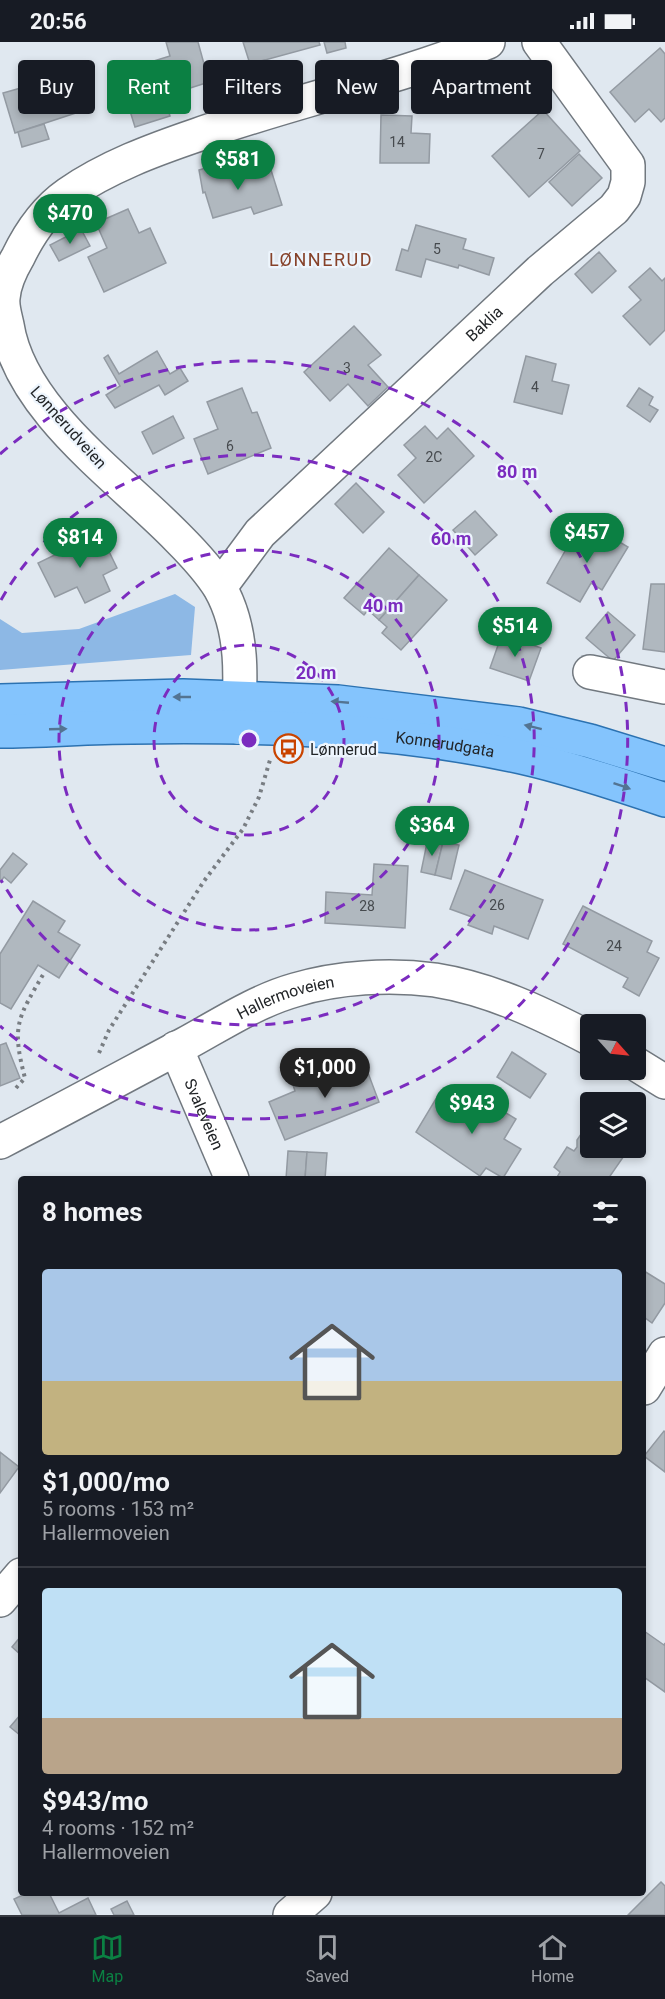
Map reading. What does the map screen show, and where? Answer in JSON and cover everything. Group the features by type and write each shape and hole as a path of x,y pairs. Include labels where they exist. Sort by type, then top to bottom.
{"main road":[{"name":"Konnerudgata","path":"0,700 239,712 510,755 579,771 665,801"},
{"name":"Konnerudgata","path":"0,731 338,702 519,724 590,741 665,764"}],"street":[{"name":"Lønnerudveien","path":"239,712 239,646 233,617 220,587 196,558 75,438 47,407 20,370 9,337 1,299 11,269 41,217 67,194 148,152 266,111 392,74 488,42"},
{"name":"Baklia","path":"220,587 260,532 506,302 614,209 624,196 628,182 628,165 539,42"},
{"path":"590,672 665,687"},
{"name":"Hallermoveien","path":"0,1142 249,1009 295,990 357,979 398,977 434,980 472,988 520,1004 580,1034"},
{"name":"Svaleveien","path":"177,1048 231,1176"},
{"path":"646,1070 665,1082"},
{"path":"646,1385 665,1354"},
{"path":"0,1600 18,1579"},
{"path":"290,1915 312,1896"}],"path":[{"path":"96,1092 95,1069 100,1049 109,1030 204,881 243,829 260,797 271,756"},
{"path":"16,1088 25,1078 16,1044 21,1013 44,973"}],"shaded area":[{"path":"175,594 195,607 191,655 0,670 0,619 22,633 79,629"}],"building":[{"path":"166,42 198,42 203,60 203,84 191,88 191,60 157,60 170,56"},
{"path":"243,42 319,42 320,45 265,60 249,60"},
{"path":"324,42 345,42 346,48 327,53"},
{"path":"660,48 665,54 665,118 661,122 649,109 635,122 610,92"},
{"path":"18,89 18,114 73,114 15,133 3,93"},
{"path":"131,114 169,114 170,116 135,127"},
{"path":"539,114 547,114 580,151 529,197 492,156"},
{"path":"381,115 412,116 411,133 430,134 429,163 380,163"},
{"path":"44,124 49,139 22,147 18,132"},
{"path":"579,154 602,178 572,206 549,182"},
{"path":"228,161 234,181 271,170 282,205 254,214 251,207 213,218 205,192 203,193 199,170"},
{"path":"128,209 139,233 150,228 166,263 104,292 88,257 107,248 96,223"},
{"path":"416,225 466,239 463,249 494,258 489,275 459,265 458,268 426,259 421,277 396,270 402,249 408,251"},
{"path":"81,229 90,246 59,261 50,245"},
{"path":"599,252 616,271 592,293 575,274"},
{"path":"650,268 662,281 665,278 665,330 650,345 623,316 641,300 629,287"},
{"path":"354,326 381,355 368,365 388,387 368,406 348,384 330,401 304,372"},
{"path":"157,351 170,374 180,368 188,381 165,395 159,385 115,408 106,395 120,386 104,358 108,355 119,374"},
{"path":"526,356 556,364 552,381 569,385 562,414 514,402"},
{"path":"242,388 252,413 257,412 271,448 208,474 194,439 218,429 207,402"},
{"path":"639,388 653,397 649,405 658,410 650,422 627,406"},
{"path":"173,416 184,438 153,454 142,432"},
{"path":"425,426 437,439 448,428 474,456 424,503 398,475 416,458 404,445"},
{"path":"356,483 384,512 363,533 335,504"},
{"path":"475,511 497,535 475,555 453,530"},
{"path":"577,530 597,542 603,532 628,547 602,590 591,583 580,602 547,583"},
{"path":"100,533 117,568 103,575 110,591 85,603 77,587 55,597 38,563"},
{"path":"389,548 419,575 379,620 368,610 364,615 344,598"},
{"path":"419,575 447,600 401,650 382,633 387,627 379,620"},
{"path":"651,584 665,584 665,652 643,649"},
{"path":"608,612 635,635 613,661 586,638"},
{"path":"502,634 541,648 529,681 490,668"},
{"path":"428,838 443,842 435,875 421,872"},
{"path":"443,842 459,845 451,879 435,875"},
{"path":"13,853 27,864 11,883 4,877 0,882 0,870"},
{"path":"374,864 408,866 405,928 325,923 326,892 372,895"},
{"path":"465,870 543,900 528,939 494,926 492,934 468,925 472,917 450,909"},
{"path":"33,901 65,921 58,932 80,945 59,978 38,965 11,1009 0,1003 0,954"},
{"path":"583,906 652,941 647,952 659,958 639,996 623,987 628,978 563,944"},
{"path":"6,1043 20,1078 0,1086 0,1045"},
{"path":"512,1052 546,1074 530,1098 497,1077"},
{"path":"362,1057 379,1102 285,1140 269,1102 295,1091 293,1085"},
{"path":"476,1095 516,1119 504,1139 521,1149 504,1176 500,1176 486,1168 480,1176 416,1132 437,1097 464,1114"},
{"path":"580,1136 580,1158 623,1158 610,1176 558,1176 560,1172 554,1167 567,1147 574,1151 577,1147"},
{"path":"288,1151 307,1152 305,1176 286,1176"},
{"path":"307,1152 327,1153 325,1176 305,1176"},
{"path":"646,1272 665,1284 665,1303 652,1323 646,1318"},
{"path":"664,1431 665,1472 646,1458 646,1454"},
{"path":"0,1452 18,1468 0,1493"},
{"path":"646,1632 664,1645 665,1643 665,1692 646,1678"},
{"path":"18,1640 18,1652 12,1647"},
{"path":"18,1718 18,1734 10,1727"},
{"path":"661,1882 665,1886 665,1915 628,1915"},
{"path":"20,1896 50,1896 59,1913 88,1898 96,1915 22,1915 14,1899"},
{"path":"127,1901 134,1915 114,1915 111,1909"}],"place":[{"name":"Lønnerud","path":"289,749"}],"district":[{"name":"LØNNERUD","path":"321,260"}]}
